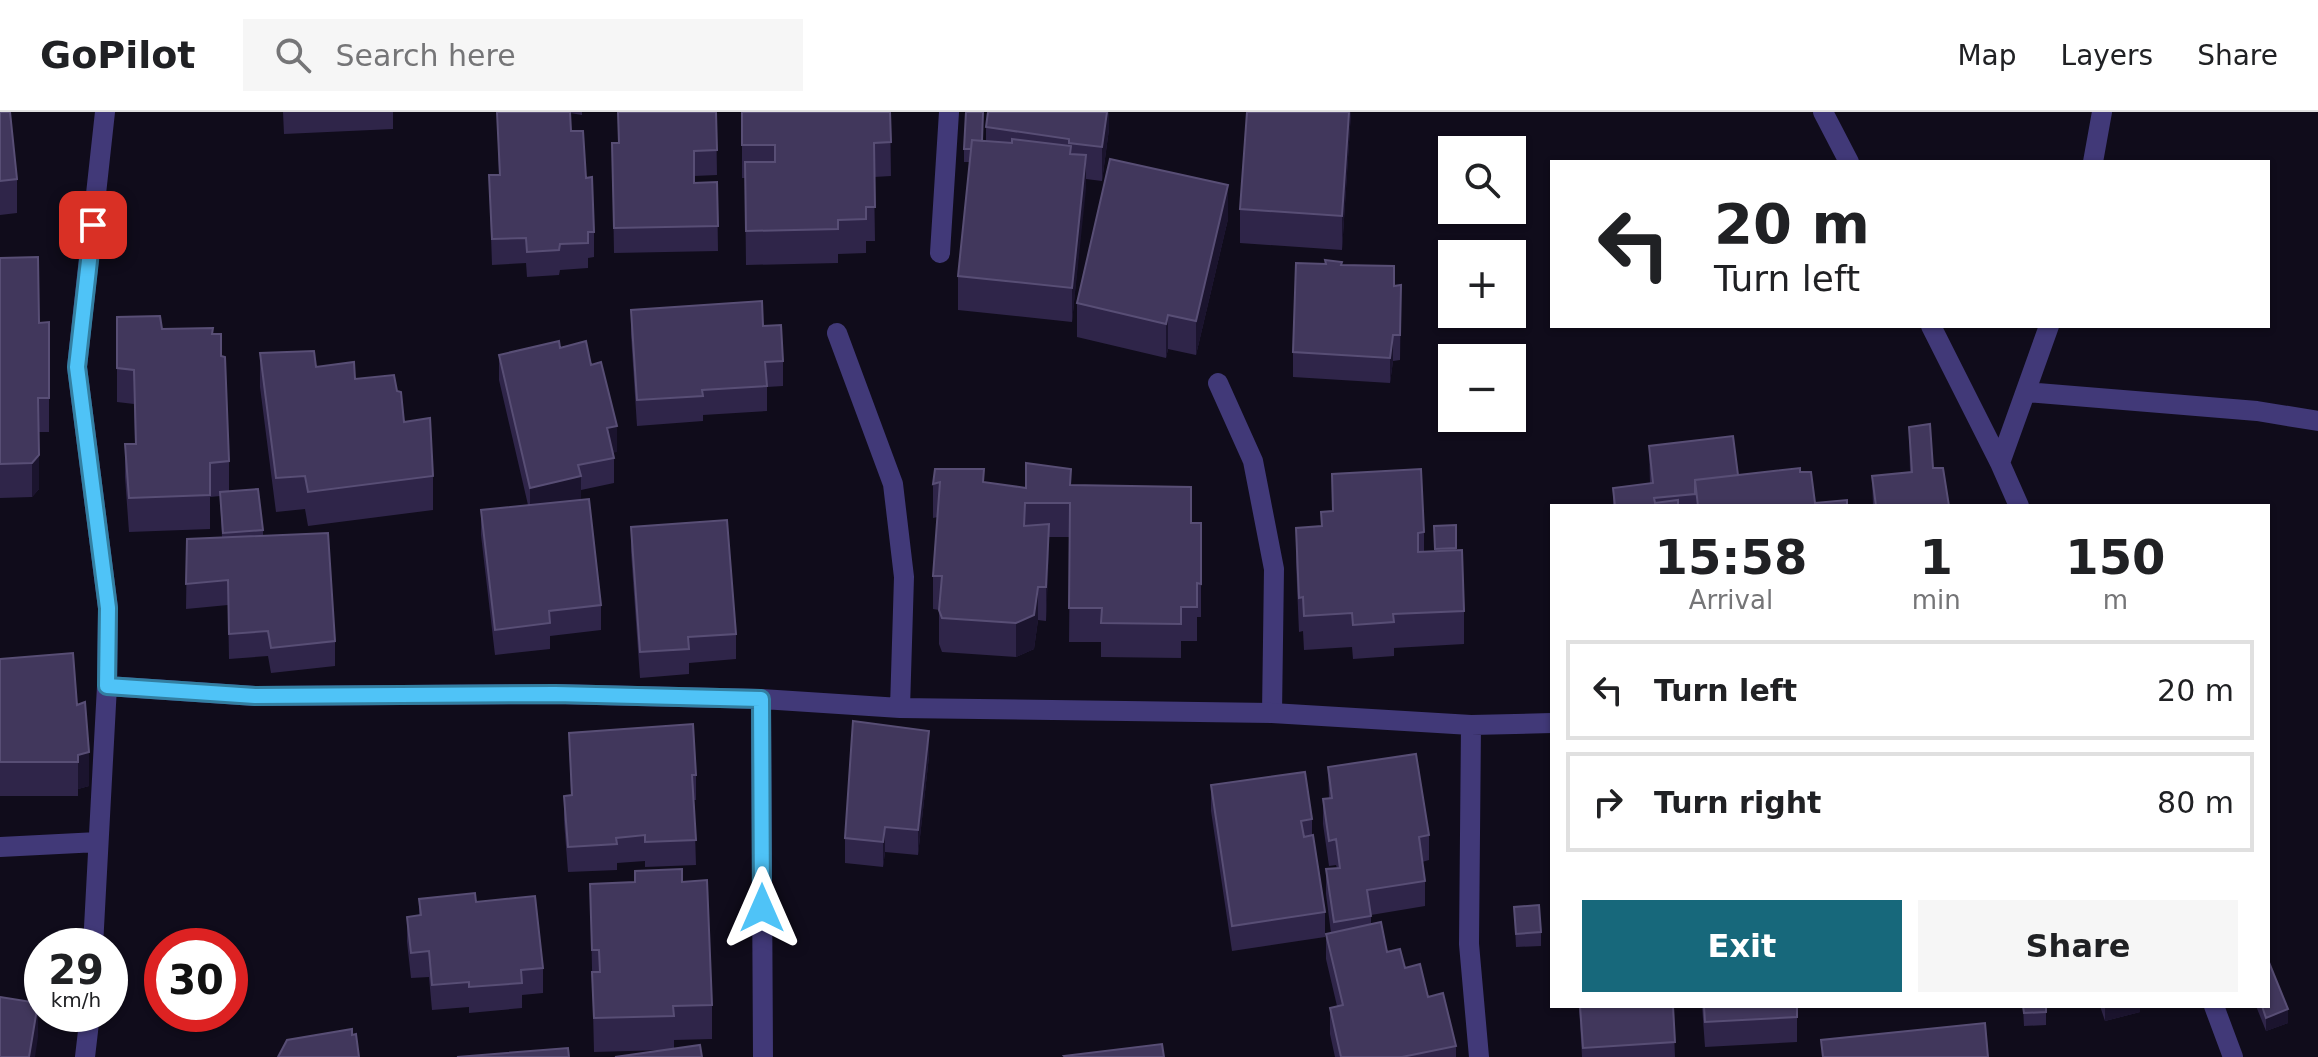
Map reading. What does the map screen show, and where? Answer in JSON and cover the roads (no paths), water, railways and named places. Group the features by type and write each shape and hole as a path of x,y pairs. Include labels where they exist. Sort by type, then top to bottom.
{"street":[{"path":"94,928 107,686 108,608 77,367 105,112"},
{"path":"940,253 949,112"},
{"path":"1823,112 1848,160"},
{"path":"2093,160 2102,112"},
{"path":"1932,328 2018,504"},
{"path":"2000,463 2048,328"},
{"path":"837,333 893,484 904,577 900,708"},
{"path":"1218,383 1253,461 1274,569 1272,713"},
{"path":"2026,392 2257,411 2318,421"},
{"path":"107,686 255,696 555,694 761,699 900,708 1272,713 1471,725 1550,723"},
{"path":"761,699 763,1057"},
{"path":"1471,725 1469,944 1479,1057"},
{"path":"0,847 98,842"},
{"path":"2215,1008 2233,1057"},
{"path":"85,1057 88,1032"}]}
